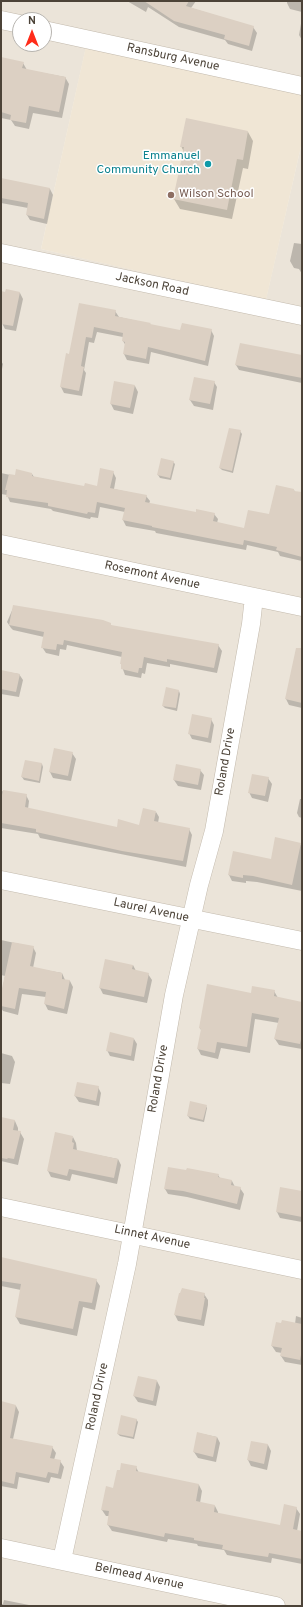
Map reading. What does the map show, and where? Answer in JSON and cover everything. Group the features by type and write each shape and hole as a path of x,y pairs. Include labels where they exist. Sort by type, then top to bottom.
{"street":[{"path":"1,20 12,22"},
{"name":"Ransburg Avenue","path":"52,32 302,86"},
{"name":"Jackson Road","path":"1,253 302,316"},
{"name":"Rosemont Avenue","path":"1,544 302,608"},
{"name":"Roland Drive","path":"62,1560 133,1235 136,1208 174,995 191,919 214,831 252,624 254,598"},
{"name":"Laurel Avenue","path":"1,880 302,942"},
{"name":"Linnet Avenue","path":"1,1207 302,1270"},
{"name":"Belmead Avenue","path":"1,1548 276,1606"}],"shaded area":[{"path":"1,1 302,1 302,95 86,47 41,249 266,299 302,142 302,1606 1,1606"},
{"name":"Wilson School","path":"86,46 302,95 302,142 266,300 41,249"}],"building":[{"path":"144,1 189,1 186,6 254,26 249,46 224,39 225,35 174,21"},
{"path":"1,57 24,62 22,68 66,77 59,112 29,106 26,123 10,120 11,115 1,112"},
{"name":"Emmanuel Community Church","path":"186,118 248,131 243,160 237,159 227,210 173,199 184,147 180,147"},
{"path":"1,178 50,188 44,219 26,215 28,203 1,198"},
{"path":"6,289 20,292 13,326 1,324 1,291 5,292"},
{"path":"79,303 116,310 115,316 180,330 182,323 212,329 205,361 148,347 146,359 123,354 125,342 122,341 123,333 94,327 92,338 86,337 81,366 84,367 79,391 60,387 66,353 69,354"},
{"path":"240,343 302,355 302,378 235,365"},
{"path":"194,377 215,381 210,404 189,400"},
{"path":"114,381 135,385 130,408 110,404"},
{"path":"229,428 241,430 232,471 219,468"},
{"path":"161,458 174,461 170,478 157,475"},
{"path":"100,468 114,471 110,488 147,495 145,502 196,512 196,509 215,513 213,521 244,528 248,510 269,514 276,485 302,492 302,557 276,550 277,547 244,540 243,545 122,520 125,508 97,502 95,513 88,512 87,514 48,506 48,503 6,497 7,490 5,490 9,474 15,475 16,469 32,473 32,476 84,486 85,483 97,486"},
{"path":"13,605 103,620 111,623 111,625 219,644 214,668 167,659 167,662 144,657 142,668 139,668 138,673 121,669 120,664 122,652 64,640 63,645 57,644 56,650 41,648 44,632 9,625"},
{"path":"296,648 302,648 302,703 285,699"},
{"path":"1,670 20,674 16,692 1,689"},
{"path":"166,687 179,690 176,708 162,706"},
{"path":"192,714 212,718 208,738 188,734"},
{"path":"54,748 73,752 68,776 49,772"},
{"path":"25,760 42,763 39,781 21,777"},
{"path":"176,764 201,769 198,785 173,780"},
{"path":"252,774 269,777 265,796 248,793"},
{"path":"3,790 27,794 25,807 117,827 118,819 139,825 143,808 156,811 154,821 190,828 183,861 122,851 36,832 36,829 1,823 1,800"},
{"path":"275,837 301,843 292,885 253,876 243,875 243,878 228,875 233,851 271,859"},
{"path":"12,942 34,946 30,966 62,973 62,979 70,980 64,1009 44,1004 46,992 19,988 15,1009 1,1006 1,993"},
{"path":"105,959 133,965 132,969 149,973 144,997 99,988"},
{"path":"207,984 251,993 252,986 275,990 274,996 302,1002 302,1035 300,1044 274,1039 279,1018 252,1013 247,1047 217,1042 215,1053 197,1049 201,1029 199,1028"},
{"path":"110,1032 134,1038 131,1056 106,1051"},
{"path":"77,1082 99,1086 96,1101 74,1096"},
{"path":"190,1101 207,1105 203,1120 187,1116"},
{"path":"1,1117 15,1120 13,1130 21,1131 14,1159 1,1158"},
{"path":"55,1132 73,1136 73,1149 118,1159 114,1178 69,1169 67,1176 47,1171"},
{"path":"168,1167 186,1170 187,1168 219,1174 218,1177 232,1180 231,1185 241,1187 237,1204 183,1191 164,1189"},
{"path":"280,1187 302,1191 302,1217 276,1212"},
{"path":"1,1257 97,1279 92,1303 79,1301 73,1329 15,1317 21,1284 1,1281"},
{"path":"182,1288 205,1293 201,1320 174,1315 179,1293"},
{"path":"282,1320 302,1324 302,1350 300,1360 280,1356 282,1348 271,1346 276,1322 281,1323"},
{"path":"138,1376 157,1380 153,1401 133,1396"},
{"path":"1,1401 16,1405 10,1438 53,1446 50,1458 61,1460 58,1474 48,1472 46,1478 16,1472 14,1484 1,1481"},
{"path":"121,1415 137,1419 133,1437 117,1434"},
{"path":"197,1432 217,1437 213,1457 193,1452"},
{"path":"251,1441 268,1444 264,1464 247,1460"},
{"path":"121,1463 137,1466 136,1471 199,1484 196,1501 215,1505 214,1512 280,1525 284,1504 297,1507 293,1529 302,1531 302,1559 269,1553 268,1557 235,1552 222,1549 223,1545 194,1540 194,1538 165,1533 164,1537 107,1525 109,1511 101,1510 106,1486 113,1488 117,1470 120,1470"}],"place":[{"name":"Emmanuel Community Church","path":"208,164"},
{"name":"Wilson School","path":"171,195"}]}
